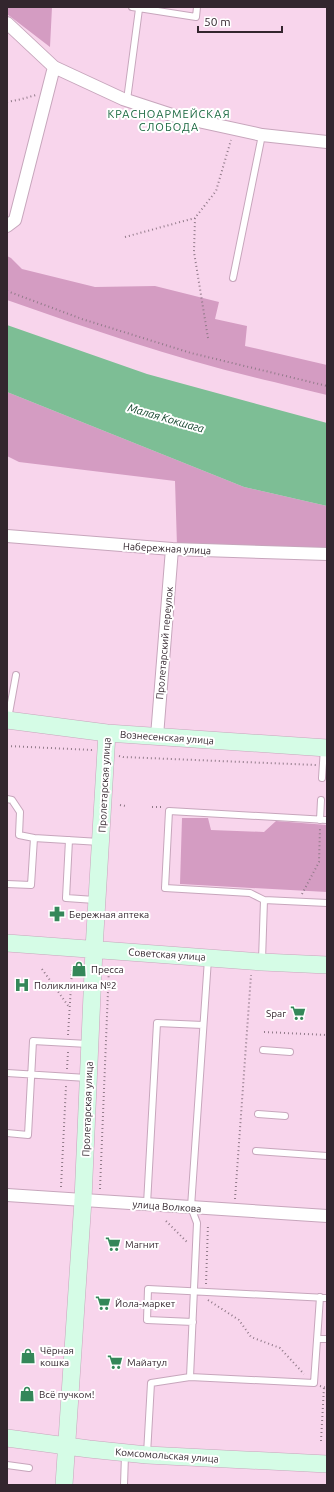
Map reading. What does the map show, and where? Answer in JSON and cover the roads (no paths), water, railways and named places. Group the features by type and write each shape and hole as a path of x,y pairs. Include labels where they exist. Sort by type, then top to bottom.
{"street":[{"path":"7,23 54,66 89,84 127,100 175,116 262,135 327,142"},
{"path":"7,226 15,220 54,66"},
{"name":"Набережная улица","path":"7,536 172,549 327,554"},
{"name":"Пролетарский переулок","path":"157,736 172,549"},
{"name":"Вознесенская улица","path":"7,720 107,733 325,748"},
{"name":"Пролетарская улица","path":"64,1485 83,1200 94,949 107,733"},
{"name":"Советская улица","path":"7,943 262,962 327,965"},
{"name":"улица Волкова","path":"7,1195 327,1216"},
{"name":"Комсомольская улица","path":"7,1438 147,1455 327,1464"}],"lane":[{"path":"132,7 196,17 197,7"},
{"path":"127,100 139,9"},
{"path":"233,278 262,135"},
{"path":"7,720 16,675"},
{"path":"322,778 325,748"},
{"path":"7,799 12,800 20,812 19,835 34,838 100,842"},
{"path":"320,820 321,800"},
{"path":"327,820 169,811 165,888 250,893 264,900 327,903"},
{"path":"7,884 31,885 34,838"},
{"path":"69,840 66,898 97,900"},
{"path":"262,962 264,900"},
{"path":"190,1377 197,1223 191,1207 208,957"},
{"path":"147,1204 157,1023 203,1026"},
{"path":"7,1133 28,1134 33,1041 90,1044"},
{"path":"263,1050 290,1052"},
{"path":"7,1073 88,1078"},
{"path":"258,1114 285,1116"},
{"path":"256,1151 327,1156"},
{"path":"193,1322 147,1320 148,1289 327,1298"},
{"path":"147,1455 151,1383 190,1377 314,1384 320,1297"},
{"path":"317,1339 327,1340"},
{"path":"124,1485 125,1453"},
{"path":"7,1466 29,1468"}],"water":[{"name":"Малая Кокшага","path":"7,325 147,374 327,423 327,506 244,487 7,392"}],"place":[{"name":"Бережная аптека","path":"57,914"},
{"name":"Пресса","path":"79,969"},
{"name":"Поликлиника №2","path":"22,985"},
{"name":"Spar","path":"298,1013"},
{"name":"Магнит","path":"113,1244"},
{"name":"Йола-маркет","path":"103,1303"},
{"name":"Чёрная кошка","path":"28,1356"},
{"name":"Майатул","path":"115,1362"},
{"name":"Всё пучком!","path":"27,1394"}],"district":[{"name":"КРАСНОАРМЕЙСКАЯ СЛОБОДА","path":"169,120"}]}
